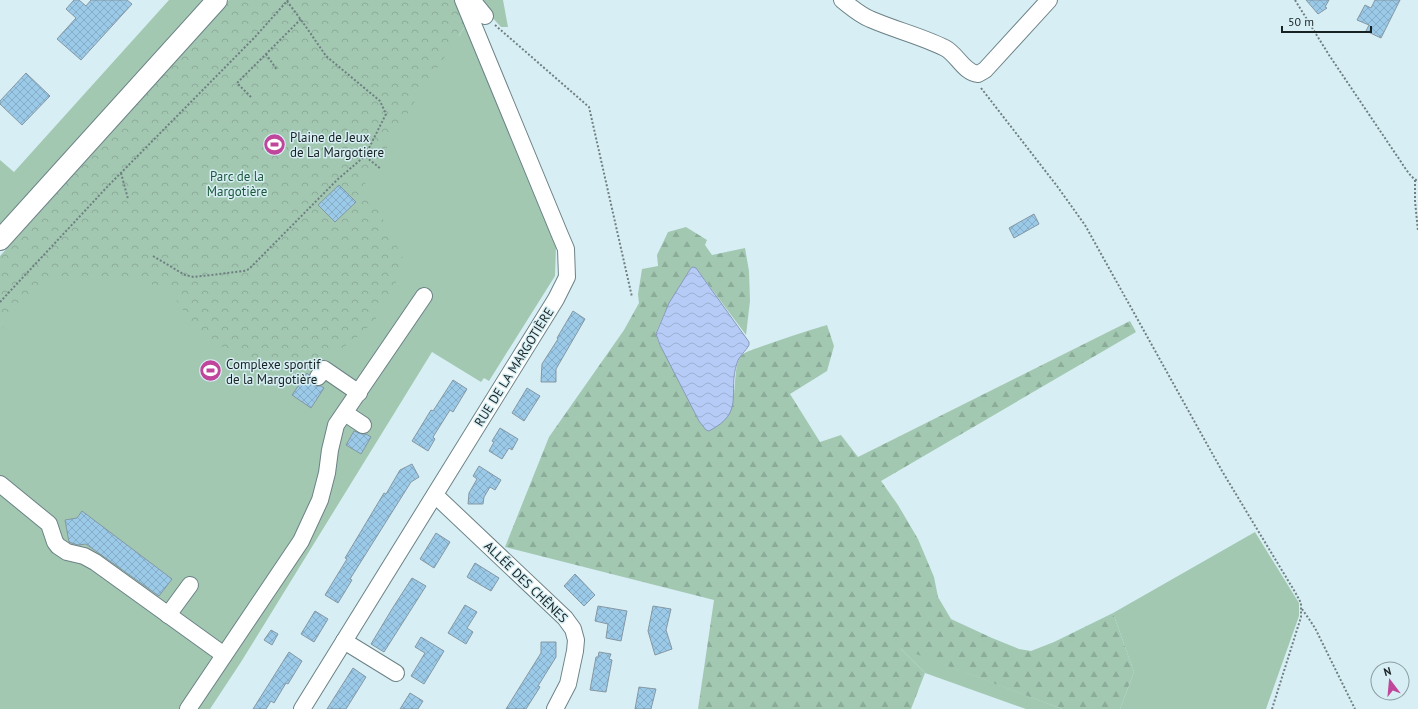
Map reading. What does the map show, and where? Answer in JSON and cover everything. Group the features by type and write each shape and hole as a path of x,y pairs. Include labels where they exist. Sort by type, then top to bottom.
{"main road":[{"path":"0,240 218,0"}],"street":[{"name":"RUE DE LA MARGOTIÈRE","path":"302,709 556,300 567,277 566,249 463,0"},
{"path":"472,0 486,16"},
{"path":"842,0 857,12 870,19 928,40 951,51 963,65 971,72 977,74 985,70 1049,0"},
{"path":"188,709 301,541 320,500 327,473 330,450 336,425 424,296"},
{"path":"318,378 324,369 358,393"},
{"path":"345,412 363,425"},
{"path":"0,484 49,524 55,542 58,546 67,552 84,556 94,562 224,655"},
{"name":"ALLÉE DES CHÊNES","path":"435,495 565,618 573,629 576,644 568,684 555,709"},
{"path":"168,615 190,585"},
{"path":"344,640 396,673"}],"path":[{"path":"1295,0 1371,118 1404,166 1417,181 1415,201 1418,231"},
{"path":"0,302 121,172 255,37 287,1 326,56 380,101 386,114 365,156 338,179 249,269 244,271 194,277 186,276 153,256"},
{"path":"486,16 589,107 632,297"},
{"path":"251,97 237,83 300,19"},
{"path":"266,54 277,70"},
{"path":"977,74 976,80 985,94 1032,153 1085,225 1222,471 1301,603 1301,617 1272,709"},
{"path":"365,156 381,169"},
{"path":"121,172 128,198"},
{"path":"1302,609 1315,628 1355,709"}],"green space":[{"path":"169,0 206,0 0,228 0,160 14,172"},
{"name":"Parc de la Margotière","path":"229,0 457,0 466,25 414,103 365,184 403,258 395,285 388,301 373,322 355,339 334,352 312,361 288,364 264,362 240,356 216,343 202,332 186,314 172,294 151,284 111,277 62,276 54,278 35,293 0,331 0,256"},
{"name":"Complexe sportif de la Margotière","path":"291,0 459,36 466,25 556,246 555,276 489,381 484,378 481,382 432,352 241,662 210,709 0,709 0,320"},
{"path":"476,0 503,0 508,27 501,27"},
{"path":"686,227 707,240 705,245 712,255 745,248 749,271 750,301 746,335 696,268 691,268 669,303 657,330 656,334 658,341 699,421 708,431 724,419 729,413 732,406 737,364 743,354 827,325 834,346 827,371 790,394 820,442 841,435 858,457 1130,321 1136,332 881,481 898,505 918,539 934,577 938,597 951,619 1019,649 1031,651 1054,642 1113,613 1134,672 1120,709 1062,709 900,648 925,673 911,709 698,709 714,600 505,547 549,437 624,330 639,303 638,294 642,269 658,266 657,255 668,232"},
{"path":"1255,532 1299,603 1299,616 1266,709 1120,709 1134,672 1113,613"},
{"path":"899,647 1062,709 1026,709 925,673"}],"water":[{"path":"693,267 696,268 749,342 749,345 737,363 734,374 733,401 728,417 709,431 706,430 699,421 660,345 656,334 669,303"}],"building":[{"path":"74,0 79,0 86,6 91,0 127,0 132,4 81,60 57,39 76,18 66,9"},
{"path":"1306,0 1329,0 1325,7 1327,8 1318,14"},
{"path":"1375,0 1400,0 1381,38 1366,31 1369,25 1357,20 1365,5 1371,8"},
{"path":"26,73 50,96 22,125 0,104 0,101"},
{"path":"339,185 356,202 335,222 318,205"},
{"path":"1034,214 1039,224 1014,238 1009,228"},
{"path":"573,311 585,319 556,369 556,382 541,382 542,364"},
{"path":"307,373 312,384 324,388 311,408 292,395"},
{"path":"453,380 467,389 453,412 450,410 433,437 435,439 428,451 412,441 431,410 433,411"},
{"path":"527,388 540,396 524,421 512,413"},
{"path":"500,428 518,439 512,450 509,448 502,459 489,451 494,442 492,441"},
{"path":"354,431 371,437 361,454 346,445"},
{"path":"412,464 419,477 411,482 350,579 352,580 338,603 325,595 347,559 345,558 384,493 386,494 400,470"},
{"path":"479,466 501,480 495,490 490,487 484,497 483,504 468,504 469,493 477,479 473,476"},
{"path":"82,511 172,579 159,596 86,544 78,545 69,542 65,520 77,518"},
{"path":"436,533 450,542 434,568 420,559"},
{"path":"475,563 499,578 491,591 467,577"},
{"path":"575,574 595,595 584,606 564,586"},
{"path":"412,578 426,586 384,652 371,644"},
{"path":"465,605 477,612 467,628 473,632 466,644 448,633"},
{"path":"598,606 627,611 621,641 606,638 608,624 595,621"},
{"path":"653,606 671,609 666,630 672,649 655,655 648,631"},
{"path":"315,611 328,619 314,642 301,634"},
{"path":"271,630 278,634 272,645 264,640"},
{"path":"421,637 444,651 424,684 411,676 425,653 415,647"},
{"path":"541,642 556,642 556,657 526,709 506,709 541,653"},
{"path":"289,652 302,661 288,684 286,683 274,703 271,701 266,709 253,709"},
{"path":"599,652 611,654 609,659 612,660 606,692 590,690 596,657 598,657"},
{"path":"353,668 366,677 346,709 327,709"},
{"path":"639,687 656,689 651,709 635,709"},
{"path":"410,693 423,701 418,709 400,709"}],"place":[{"name":"Plaine de Jeux de La Margotiere","path":"275,144"},
{"name":"Complexe sportif de la Margotière","path":"210,371"}]}
